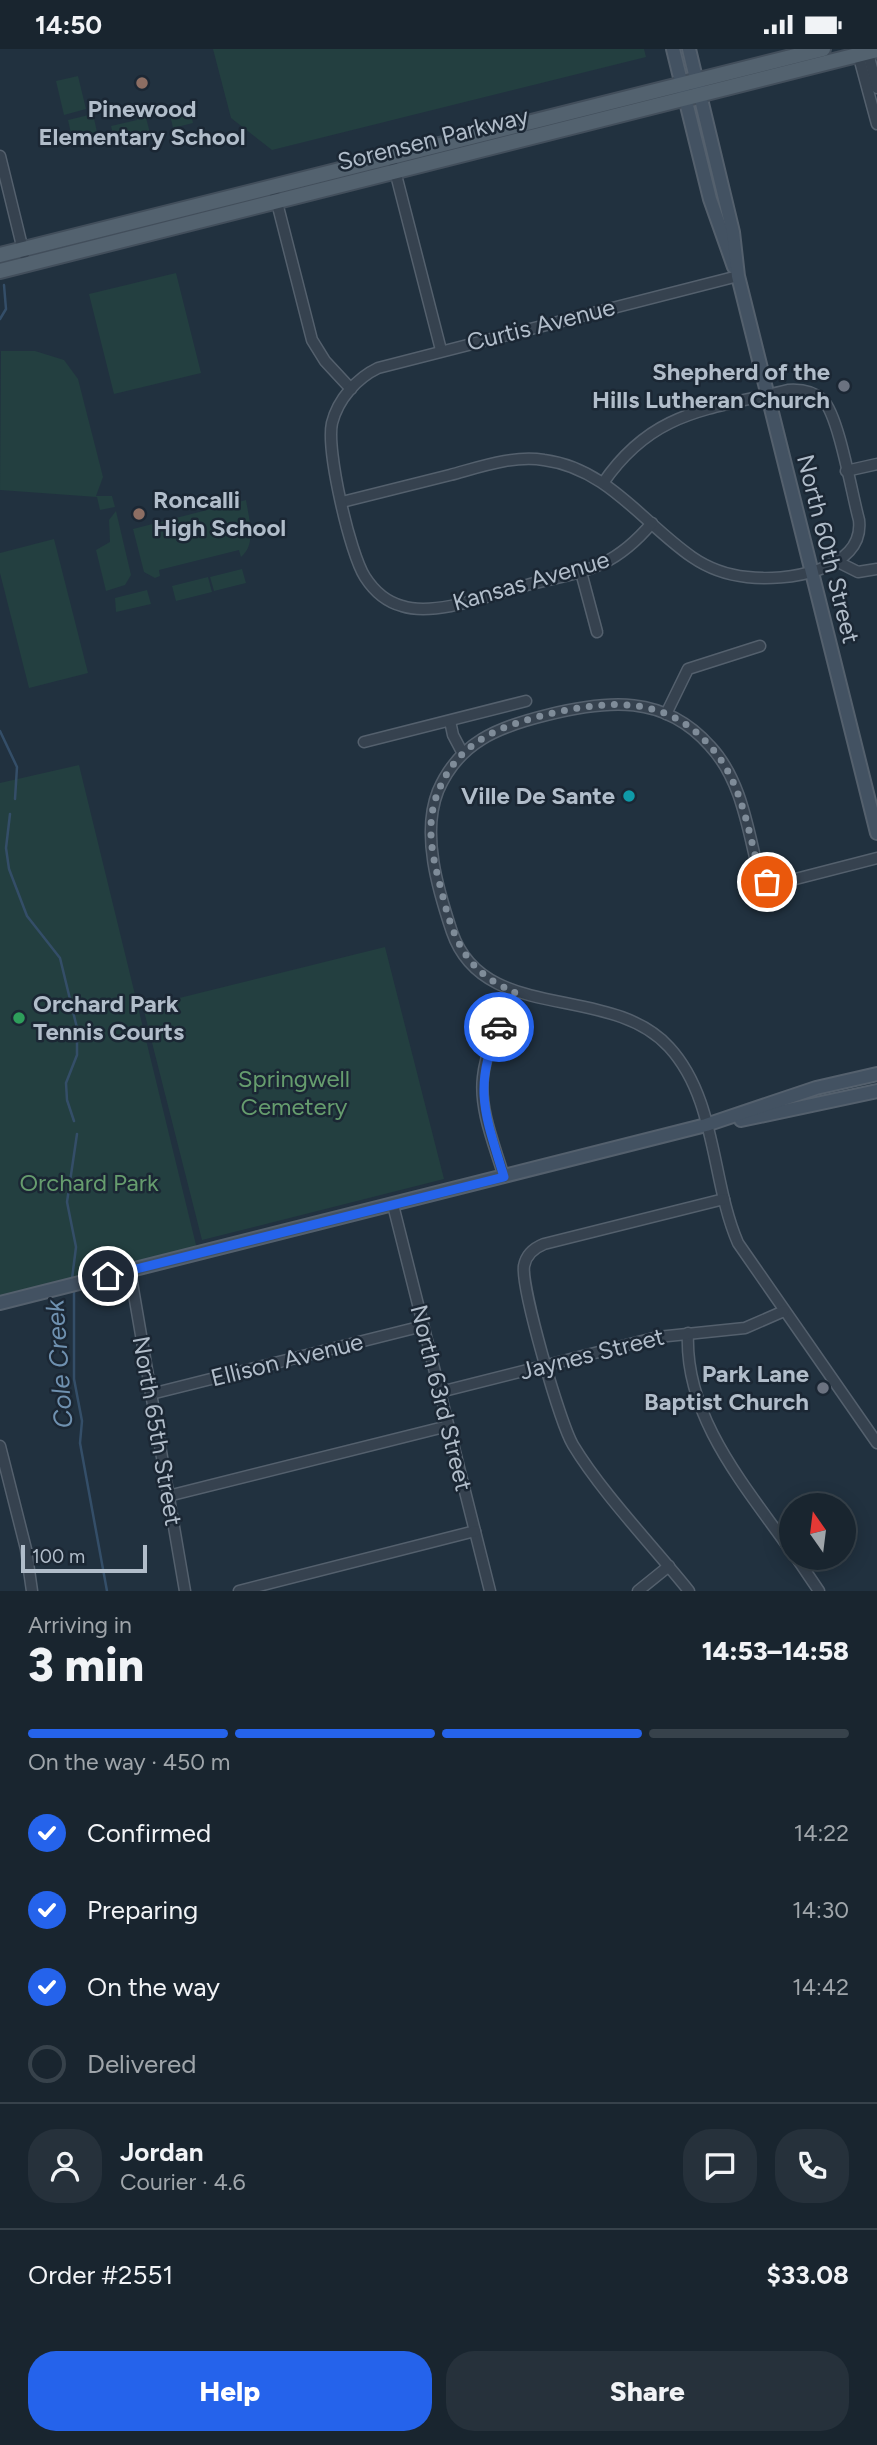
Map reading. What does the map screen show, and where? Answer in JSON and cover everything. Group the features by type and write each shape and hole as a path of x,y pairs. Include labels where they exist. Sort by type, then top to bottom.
{"main road":[{"name":"North 60th Street","path":"673,49 691,90"},
{"name":"North 60th Street","path":"689,49 691,90 719,230 738,276 877,833"},
{"name":"Sorensen Parkway","path":"691,90 823,49"},
{"name":"Sorensen Parkway","path":"0,255 275,194 691,90 865,51"},
{"name":"Sorensen Parkway","path":"0,271 275,194"},
{"path":"0,1303 706,1125 816,1089 877,1074"},
{"path":"706,1125 768,1116 877,1091"}],"street":[{"path":"865,51 877,88"},
{"path":"865,51 877,124"},
{"path":"0,156 26,265"},
{"path":"393,165 441,350"},
{"path":"275,194 312,340 325,361 351,389 337,409 330,434 331,456 342,502 523,459 564,464 603,483 693,558 725,573 766,578 838,562 853,549 859,527 833,417 823,400 804,390 768,395 660,426 628,450 603,483"},
{"name":"Curtis Avenue","path":"351,389 378,367 738,276"},
{"path":"846,471 877,464"},
{"name":"Kansas Avenue","path":"342,502 360,568 375,590 389,600 411,608 434,608 581,572 619,557 652,523"},
{"path":"838,562 858,572 877,569"},
{"path":"581,572 597,632"},
{"path":"666,715 688,669 760,646"},
{"path":"364,743 526,701"},
{"path":"877,858 776,884 767,882 760,874 740,799 723,761 702,738 666,715 621,703 582,706 503,726 462,752 447,774 435,803 430,832 433,857 452,932 462,952 480,974 515,992 612,1011 650,1030 669,1047 686,1070 706,1125 723,1199 738,1243 784,1311 874,1431 877,1443"},
{"path":"450,721 462,752"},
{"path":"504,1177 485,1113 483,1078 490,1048 515,992"},
{"path":"688,1591 574,1447 560,1417 524,1276 526,1259 544,1244 723,1199"},
{"name":"North 63rd Street","path":"393,1205 490,1591"},
{"name":"North 65th Street","path":"130,1271 184,1591"},
{"name":"Jaynes Street","path":"440,1392 658,1337 745,1328 784,1311"},
{"name":"Ellison Avenue","path":"151,1394 423,1326"},
{"path":"688,1333 695,1383 712,1434 779,1533"},
{"path":"168,1496 448,1426"},
{"path":"0,1447 26,1549 32,1591"},
{"path":"239,1591 475,1531"},
{"path":"638,1591 669,1566"},
{"path":"804,1570 818,1591"}],"green space":[{"path":"213,49 644,49 646,57 272,150 231,118"},
{"path":"78,76 86,109 64,115 56,81"},
{"path":"144,110 150,133 142,135 143,140 116,147 111,126 137,120 136,112"},
{"path":"190,110 193,123 173,128 170,115"},
{"path":"93,114 97,132 72,138 68,120"},
{"path":"176,273 201,373 114,394 89,294"},
{"path":"1,351 35,351 64,360 78,379 103,477 96,496 112,496 115,507 100,510 97,497 0,490"},
{"path":"246,500 250,538 246,552 241,557 239,550 159,570 160,576 155,578 144,572 133,529"},
{"path":"116,511 131,575 125,585 106,591 96,550 110,542 109,520"},
{"path":"54,539 88,673 29,688 0,573 0,553"},
{"path":"242,569 246,583 214,591 210,577"},
{"path":"208,577 212,592 176,601 172,586"},
{"path":"147,590 151,604 116,612 115,598"},
{"name":"Orchard Park","path":"79,765 197,1249 0,1299 0,783"},
{"name":"Springwell Cemetery","path":"385,947 444,1179 202,1240 143,1007"}],"waterway":[{"name":"Cole Creek","path":"0,319 6,309 4,285"},
{"name":"Cole Creek","path":"0,731 17,767 15,799"},
{"name":"Cole Creek","path":"10,814 6,848 9,869 27,916 60,958 77,1028 77,1055 66,1083 67,1100 74,1121"},
{"name":"Cole Creek","path":"72,1279 76,1247 67,1202 77,1134"},
{"name":"Cole Creek","path":"74,1289 74,1379 82,1421 80,1443 107,1591"}],"way so far":[{"path":"499,1027 515,992 480,974 455,939 433,857 430,832 432,811 447,774 462,752 494,730 582,706 608,702 639,705 674,718 693,730 723,761 740,799 760,874 767,882"}],"place":[{"name":"Pinewood Elementary School","path":"142,83"},
{"name":"Shepherd of the Hills Lutheran Church","path":"844,386"},
{"name":"Roncalli High School","path":"139,514"},
{"name":"Ville De Sante","path":"629,796"},
{"name":"Orchard Park Tennis Courts","path":"19,1018"},
{"name":"Park Lane Baptist Church","path":"823,1388"}],"route":[{"path":"108,1276 504,1177 485,1113 482,1089 485,1063 499,1027"}]}
